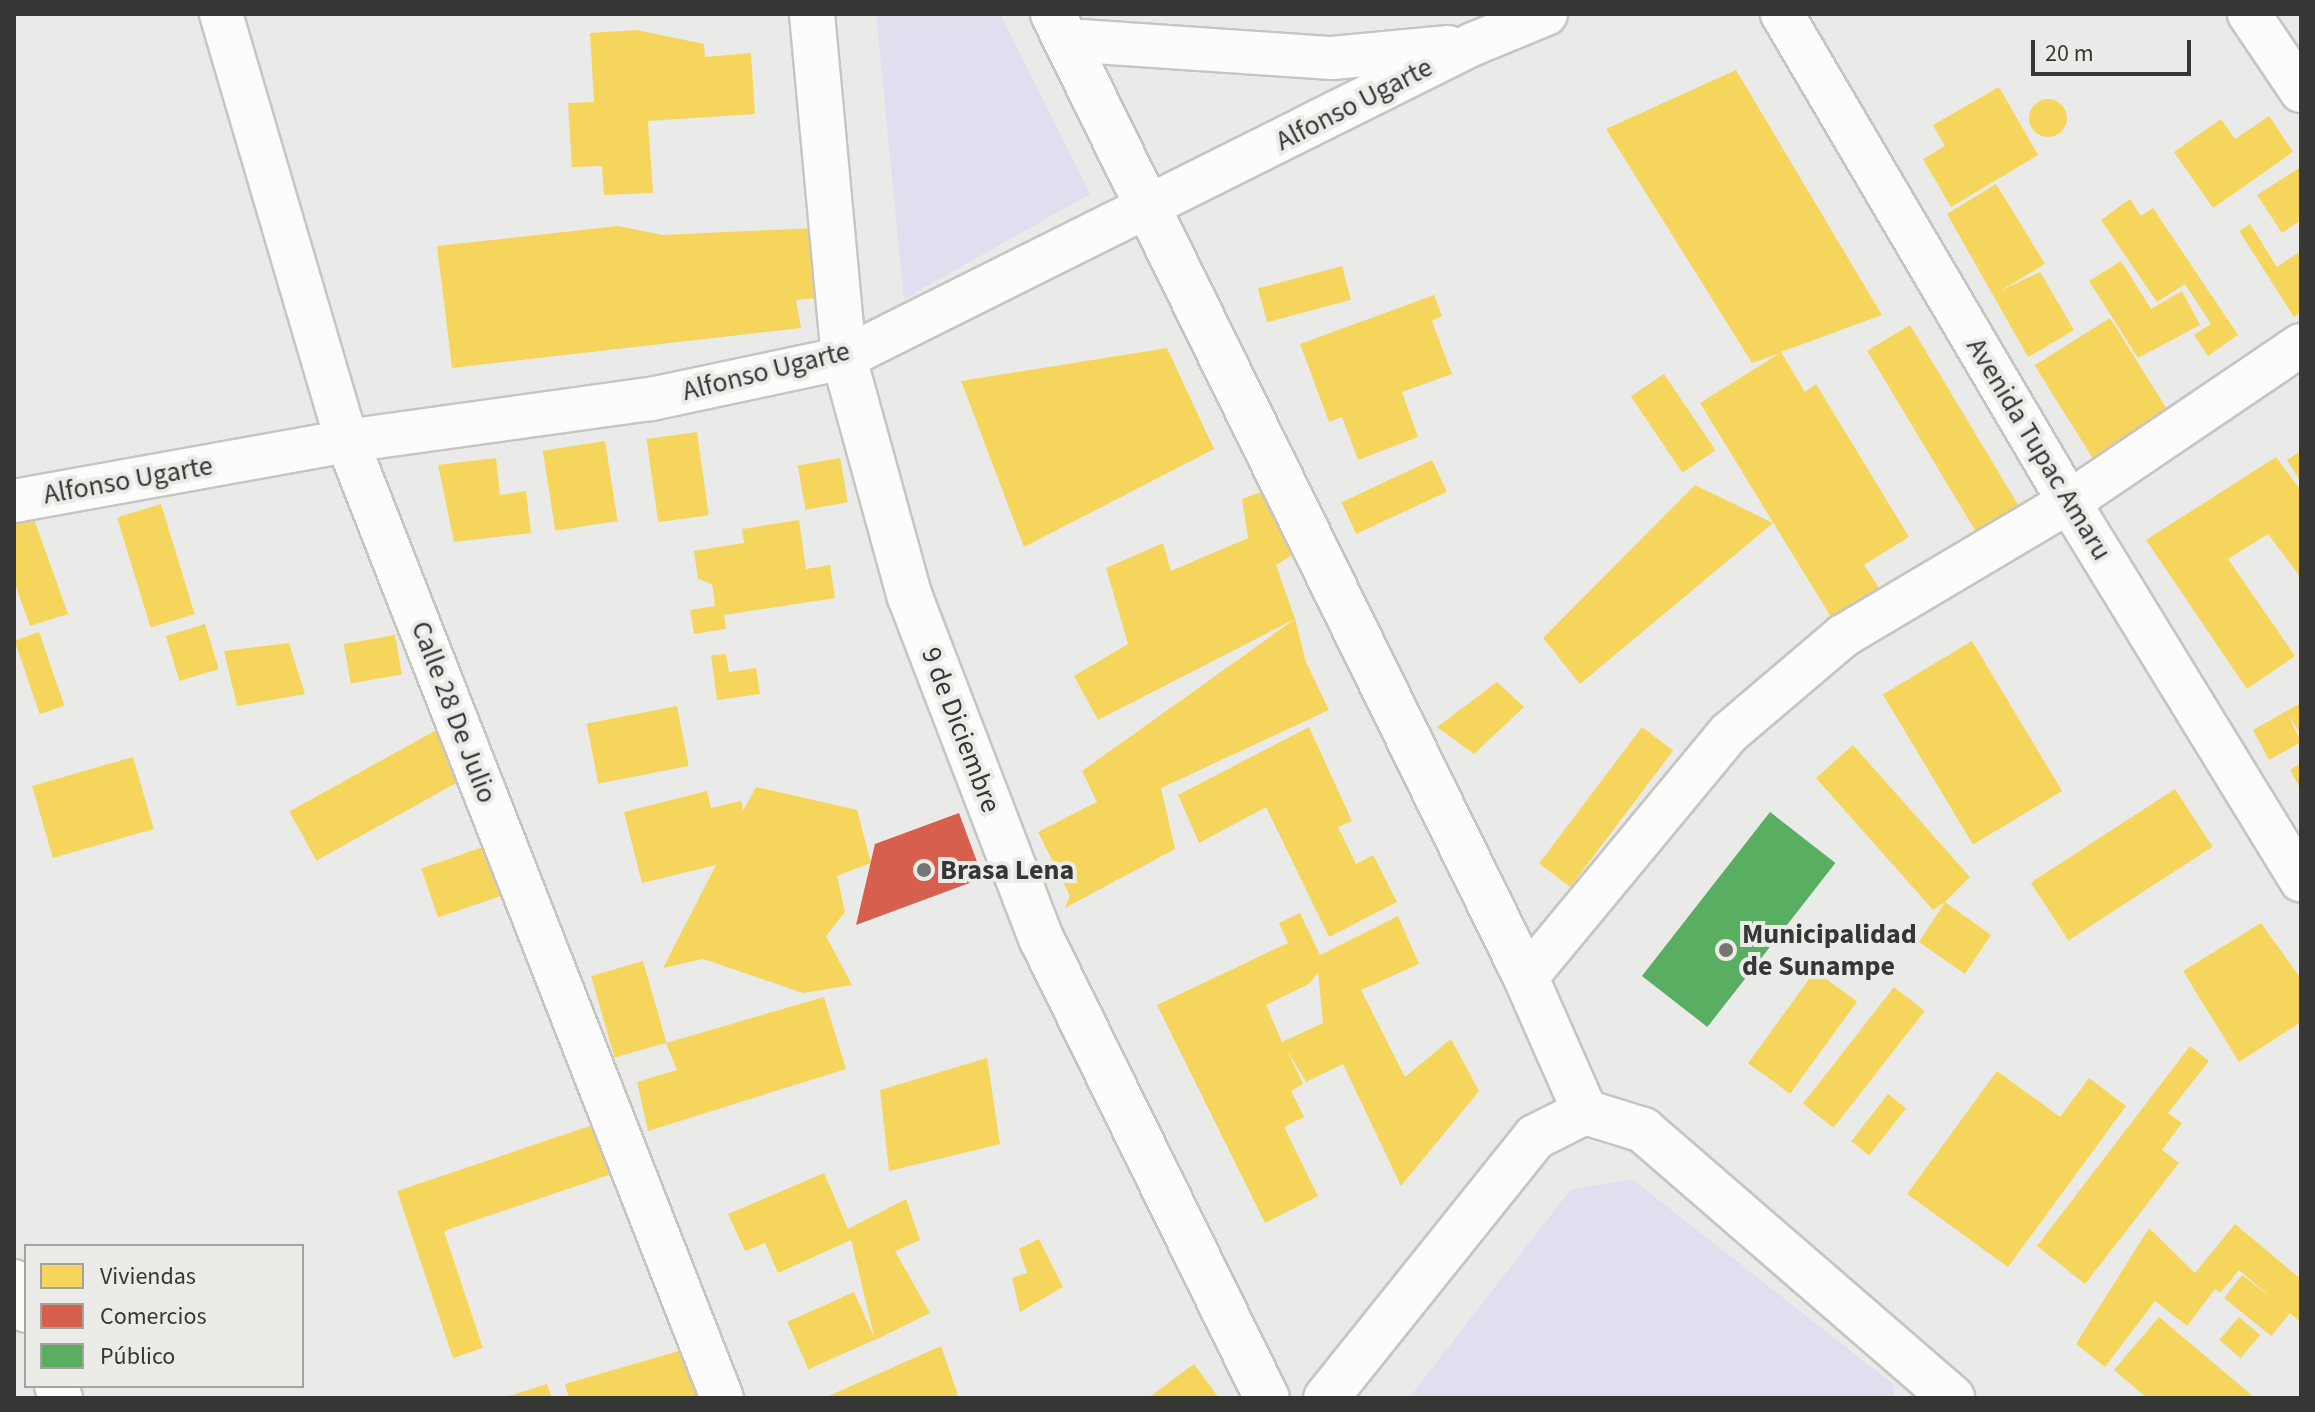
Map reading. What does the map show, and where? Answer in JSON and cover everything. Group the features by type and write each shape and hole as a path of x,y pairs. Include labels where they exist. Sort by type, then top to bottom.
{"main road":[{"name":"9 de Diciembre","path":"812,14 844,358 910,597 1042,940 1267,1398"},
{"path":"1060,27 1145,209 1526,978 1585,1112"},
{"path":"1326,1398 1535,1137 1585,1112 1643,1130 1952,1398"}],"street":[{"name":"Calle 28 De Julio","path":"221,14 347,441 722,1398"},
{"name":"Alfonso Ugarte","path":"14,501 347,441 651,399 844,358 1473,44 1546,14"},
{"name":"Avenida Tupac Amaru","path":"1782,14 2069,502 2301,881"},
{"path":"2249,14 2301,91"},
{"path":"1060,27 1332,58 1473,44"},
{"path":"1526,978 1729,733 1843,636 2069,502 2301,345"},
{"path":"14,1281 24,1306"}],"shaded area":[{"path":"876,14 1000,14 1090,194 904,299"},
{"path":"1632,1179 1893,1384 1895,1398 1409,1398 1570,1190"}],"building: Viviendas":[{"path":"636,30 704,44 705,57 751,53 755,114 648,121 653,193 604,195 602,166 572,167 568,103 594,102 590,33"},
{"path":"1736,70 1882,315 1781,352 1805,392 1816,384 1909,537 1864,565 1885,597 1837,627 1700,403 1780,353 1752,363 1606,129"},
{"path":"1999,87 2038,155 1951,207 1923,159 1945,146 1933,125"},
{"path":"2048,99 2062,104 2067,118 2062,132 2048,137 2034,132 2029,118 2034,104"},
{"path":"2269,116 2293,152 2213,208 2174,152 2221,119 2235,139"},
{"path":"2299,168 2301,220 2282,233 2257,195"},
{"path":"1996,184 2045,264 2000,291 2040,272 2074,330 2028,357 1947,214"},
{"path":"2130,199 2141,216 2153,208 2238,335 2208,356 2194,335 2211,324 2185,284 2157,302 2101,220"},
{"path":"2250,224 2277,267 2301,251 2301,312 2294,317 2239,231"},
{"path":"618,226 663,235 815,228 829,297 796,300 801,328 452,368 437,246"},
{"path":"2121,261 2151,309 2182,291 2200,325 2138,358 2089,281"},
{"path":"1342,266 1351,300 1267,322 1258,289"},
{"path":"1434,295 1442,316 1432,321 1452,374 1402,392 1418,437 1358,460 1342,417 1329,422 1300,344"},
{"path":"2110,318 2178,427 2102,474 2035,365"},
{"path":"1910,325 2026,518 1983,544 1867,351"},
{"path":"1167,348 1214,449 1024,547 961,381"},
{"path":"1664,374 1715,450 1682,473 1631,396"},
{"path":"697,432 709,515 658,522 646,439"},
{"path":"605,441 618,521 555,531 543,451"},
{"path":"2301,451 2301,482 2287,460"},
{"path":"2276,457 2301,491 2301,578 2268,534 2228,559 2295,656 2247,689 2146,540"},
{"path":"496,458 500,495 526,491 531,533 454,542 438,465"},
{"path":"840,458 848,502 805,510 798,465"},
{"path":"1432,460 1447,492 1356,534 1341,502"},
{"path":"1695,485 1773,523 1580,684 1543,638"},
{"path":"1276,486 1310,544 1276,565 1295,619 1098,720 1074,676 1128,644 1106,568 1163,543 1171,571 1248,538 1242,499"},
{"path":"161,504 195,614 151,627 117,517"},
{"path":"34,519 68,614 30,626 14,581 14,523"},
{"path":"799,520 806,569 830,565 835,598 724,615 726,629 694,634 690,610 715,606 712,584 698,579 694,551 744,543 742,529"},
{"path":"1295,619 1306,662 1329,710 1161,788 1175,849 1065,908 1070,896 1038,832 1097,802 1082,771"},
{"path":"205,624 219,669 180,681 166,636"},
{"path":"39,632 64,706 40,714 14,640"},
{"path":"395,635 402,674 351,683 344,644"},
{"path":"1972,641 2062,791 1973,845 1883,695"},
{"path":"289,643 305,694 237,706 224,651"},
{"path":"726,654 729,672 756,668 760,694 717,700 711,655"},
{"path":"1497,682 1524,707 1474,754 1437,727"},
{"path":"2301,703 2301,734 2289,716 2301,742 2269,760 2253,730"},
{"path":"677,706 689,766 598,783 587,724"},
{"path":"1309,727 1352,821 1338,827 1356,864 1373,855 1397,902 1329,937 1266,807 1199,843 1178,795"},
{"path":"1642,727 1673,750 1570,887 1539,864"},
{"path":"438,729 465,778 316,860 289,811"},
{"path":"1853,745 1970,877 1933,910 1816,778"},
{"path":"133,757 154,829 53,858 32,786"},
{"path":"2301,763 2301,790 2290,770"},
{"path":"756,787 857,810 871,863 837,876 845,912 826,936 852,985 803,993 703,959 663,968 716,865 642,883 624,812 707,791 711,808 741,801 743,811"},
{"path":"2175,789 2213,847 2068,941 2031,883"},
{"path":"492,844 509,893 438,918 421,868"},
{"path":"1945,902 1991,935 1965,974 1919,942"},
{"path":"1300,913 1320,955 1398,916 1419,964 1361,990 1405,1077 1451,1039 1479,1091 1401,1186 1343,1064 1306,1082 1287,1050 1303,1084 1291,1091 1304,1117 1284,1127 1318,1196 1265,1223 1157,1005 1288,943 1279,923","holes":["1318,972 1323,1023 1282,1042 1266,1005 1309,984"]},
{"path":"2261,923 2301,979 2301,1022 2239,1062 2183,971"},
{"path":"643,961 666,1043 615,1058 591,976"},
{"path":"1815,971 1857,1002 1790,1094 1748,1063"},
{"path":"1894,987 1925,1011 1834,1128 1803,1104"},
{"path":"824,997 846,1069 648,1131 637,1082 677,1070 666,1043"},
{"path":"2190,1046 2209,1061 2168,1113 2182,1123 2162,1150 2179,1163 2085,1284 2037,1246"},
{"path":"987,1058 1000,1144 889,1171 880,1090"},
{"path":"1997,1071 2060,1117 2089,1078 2126,1106 2008,1267 1907,1194"},
{"path":"1888,1094 1906,1108 1869,1155 1851,1141"},
{"path":"593,1125 609,1175 444,1231 483,1348 453,1358 397,1191"},
{"path":"824,1173 848,1229 906,1199 920,1240 895,1251 930,1313 875,1340 851,1240 778,1273 765,1243 745,1251 728,1214"},
{"path":"2235,1224 2301,1279 2299,1321 2290,1313 2271,1336 2224,1298 2242,1275 2273,1299 2239,1270 2220,1293 2215,1289 2187,1326 2155,1301 2105,1367 2076,1344 2149,1228 2195,1273"},
{"path":"1039,1239 1063,1287 1020,1312 1012,1278 1027,1273 1019,1249"},
{"path":"854,1292 875,1340 808,1369 787,1322"},
{"path":"2159,1317 2255,1398 2147,1398 2114,1370"},
{"path":"2239,1317 2260,1335 2240,1358 2219,1340"},
{"path":"941,1346 959,1398 824,1398"},
{"path":"689,1348 704,1398 569,1398 565,1384"},
{"path":"1194,1364 1219,1398 1148,1398"},
{"path":"547,1384 552,1398 506,1398 506,1397"}],"building: Comercios":[{"name":"Brasa Lena","path":"959,813 983,878 856,925 875,844"}],"building: Público":[{"path":"1770,812 1835,863 1707,1027 1642,976"}],"place":[{"name":"Brasa Lena","path":"924,870"},
{"name":"Municipalidad de Sunampe","path":"1726,950"}]}
